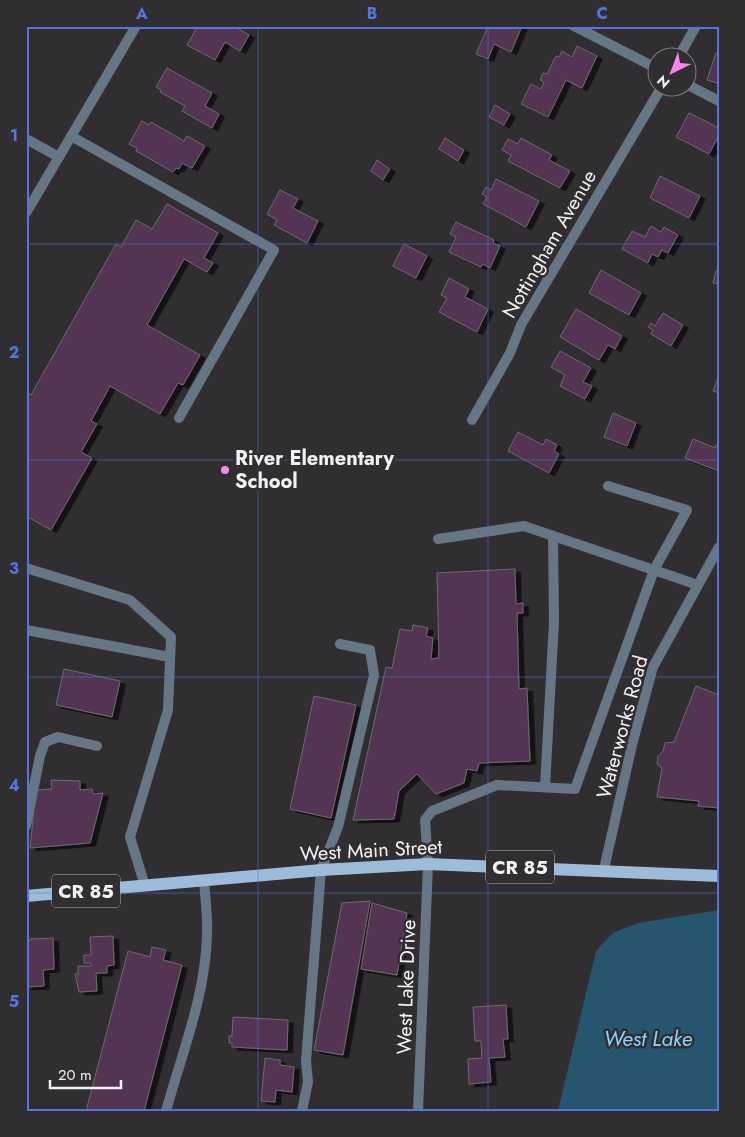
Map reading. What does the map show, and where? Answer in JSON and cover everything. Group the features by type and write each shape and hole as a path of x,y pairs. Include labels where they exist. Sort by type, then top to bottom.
{"main road":[{"name":"West Main Street","path":"26,896 321,870 428,864 604,869 719,876"}],"street":[{"path":"26,213 136,26"},
{"path":"574,26 648,64"},
{"path":"684,48 696,26"},
{"path":"698,90 719,101"},
{"name":"Nottingham Avenue","path":"472,420 510,353 521,325 655,98"},
{"path":"71,136 274,250 179,418"},
{"path":"26,139 59,157"},
{"path":"608,486 687,510 654,570"},
{"path":"438,539 524,526 698,585"},
{"path":"545,787 554,621 553,536"},
{"name":"Waterworks Road","path":"604,869 632,745 653,666 719,547"},
{"path":"26,568 130,600 171,636 168,710 130,837 145,886"},
{"name":"West Lake Drive","path":"418,1111 428,864 425,820 432,812 497,785 575,789 654,570"},
{"path":"26,630 170,657"},
{"path":"302,1111 308,1082 306,1061 321,870 338,827 374,675 370,650 340,644"},
{"path":"26,826 40,756 46,742 58,737 97,746"},
{"path":"166,1111 198,1000 204,968 208,934 204,880"}],"water":[{"name":"West Lake","path":"719,910 719,1111 558,1111 596,951 613,933 638,923"}],"building":[{"path":"198,26 234,26 249,35 240,51 225,42 215,60 187,45"},
{"path":"488,26 522,26 511,52 494,44 488,59 476,54"},
{"path":"577,46 597,56 582,88 566,80 548,117 521,104 531,84 541,89 544,82 540,80 543,73 547,74 556,56 559,57 562,51 572,57"},
{"path":"716,53 719,54 719,84 707,80"},
{"path":"167,68 212,93 205,106 219,114 212,128 182,111 185,106 160,92 161,90 156,87"},
{"path":"495,105 510,114 504,125 489,117"},
{"path":"689,113 719,128 719,135 709,154 676,137"},
{"path":"142,121 149,125 151,122 184,141 187,136 205,146 192,168 182,163 179,169 176,168 173,172 136,151 137,148 129,144"},
{"path":"445,138 464,150 458,161 439,149"},
{"path":"521,138 552,155 549,160 570,171 560,188 508,161 511,155 502,150 508,139 518,144"},
{"path":"377,160 390,169 383,180 371,171"},
{"path":"660,176 700,196 689,218 650,198"},
{"path":"496,179 539,201 526,227 483,204 487,197 482,194 486,187 491,190"},
{"path":"280,190 298,199 293,208 318,221 307,243 274,225 277,220 267,214"},
{"path":"167,204 218,233 204,258 213,263 207,272 184,259 147,325 200,355 183,385 178,383 160,414 110,386 91,421 97,424 81,452 92,458 51,530 26,516 26,392 31,395 116,244 121,247 136,220 152,229"},
{"path":"456,222 494,240 493,243 500,246 490,268 483,264 481,267 449,252 456,237 450,234"},
{"path":"651,226 661,232 664,227 678,235 668,253 662,250 658,257 652,254 648,263 622,249 632,231 645,237"},
{"path":"404,244 427,256 416,278 393,266"},
{"path":"601,270 641,293 629,315 589,293"},
{"path":"716,271 719,272 719,284 713,283"},
{"path":"449,278 469,289 465,297 488,309 477,332 439,312 447,298 441,295"},
{"path":"576,309 622,336 615,349 608,345 599,360 560,337"},
{"path":"663,313 683,325 671,346 651,334 653,330 648,327 651,323 655,326"},
{"path":"560,351 591,368 583,382 592,386 585,399 560,386 565,375 551,367"},
{"path":"719,375 719,393 713,391"},
{"path":"613,413 636,423 627,446 604,437"},
{"path":"518,432 543,445 546,439 557,445 554,451 559,454 549,473 508,451"},
{"path":"693,439 715,448 716,445 719,446 719,471 685,458"},
{"path":"515,569 516,604 523,603 523,613 517,613 519,689 527,688 530,761 479,763 477,771 467,769 464,783 436,794 417,774 399,791 394,819 353,820 386,667 392,668 400,629 412,631 413,625 428,628 426,636 433,638 431,659 439,658 437,573"},
{"path":"64,669 120,681 112,717 56,705"},
{"path":"696,686 719,695 719,808 698,806 699,801 657,797 662,768 657,764 658,756 663,751 665,743 674,742"},
{"path":"314,696 356,705 331,818 290,809"},
{"path":"51,780 80,781 80,790 92,789 93,794 103,793 90,843 30,848 36,790 52,789"},
{"path":"370,901 343,1055 314,1050 342,903"},
{"path":"372,903 407,913 397,975 361,969"},
{"path":"113,936 114,965 107,966 107,973 96,973 97,991 79,992 75,974 78,974 78,966 91,966 91,963 84,963 84,955 91,955 90,937"},
{"path":"53,938 54,969 43,970 44,986 26,987 26,941 30,941 30,939"},
{"path":"152,947 166,950 163,960 182,965 144,1111 86,1111 128,951 150,957"},
{"path":"506,1005 508,1039 503,1039 505,1057 489,1058 491,1082 469,1084 468,1059 482,1058 481,1041 475,1041 473,1007"},
{"path":"233,1017 288,1020 287,1050 232,1047 232,1043 229,1043 229,1036 232,1036"},
{"path":"265,1058 280,1060 280,1065 294,1067 292,1092 276,1090 275,1102 261,1101"}],"place":[{"name":"River Elementary School","path":"225,470"}]}
